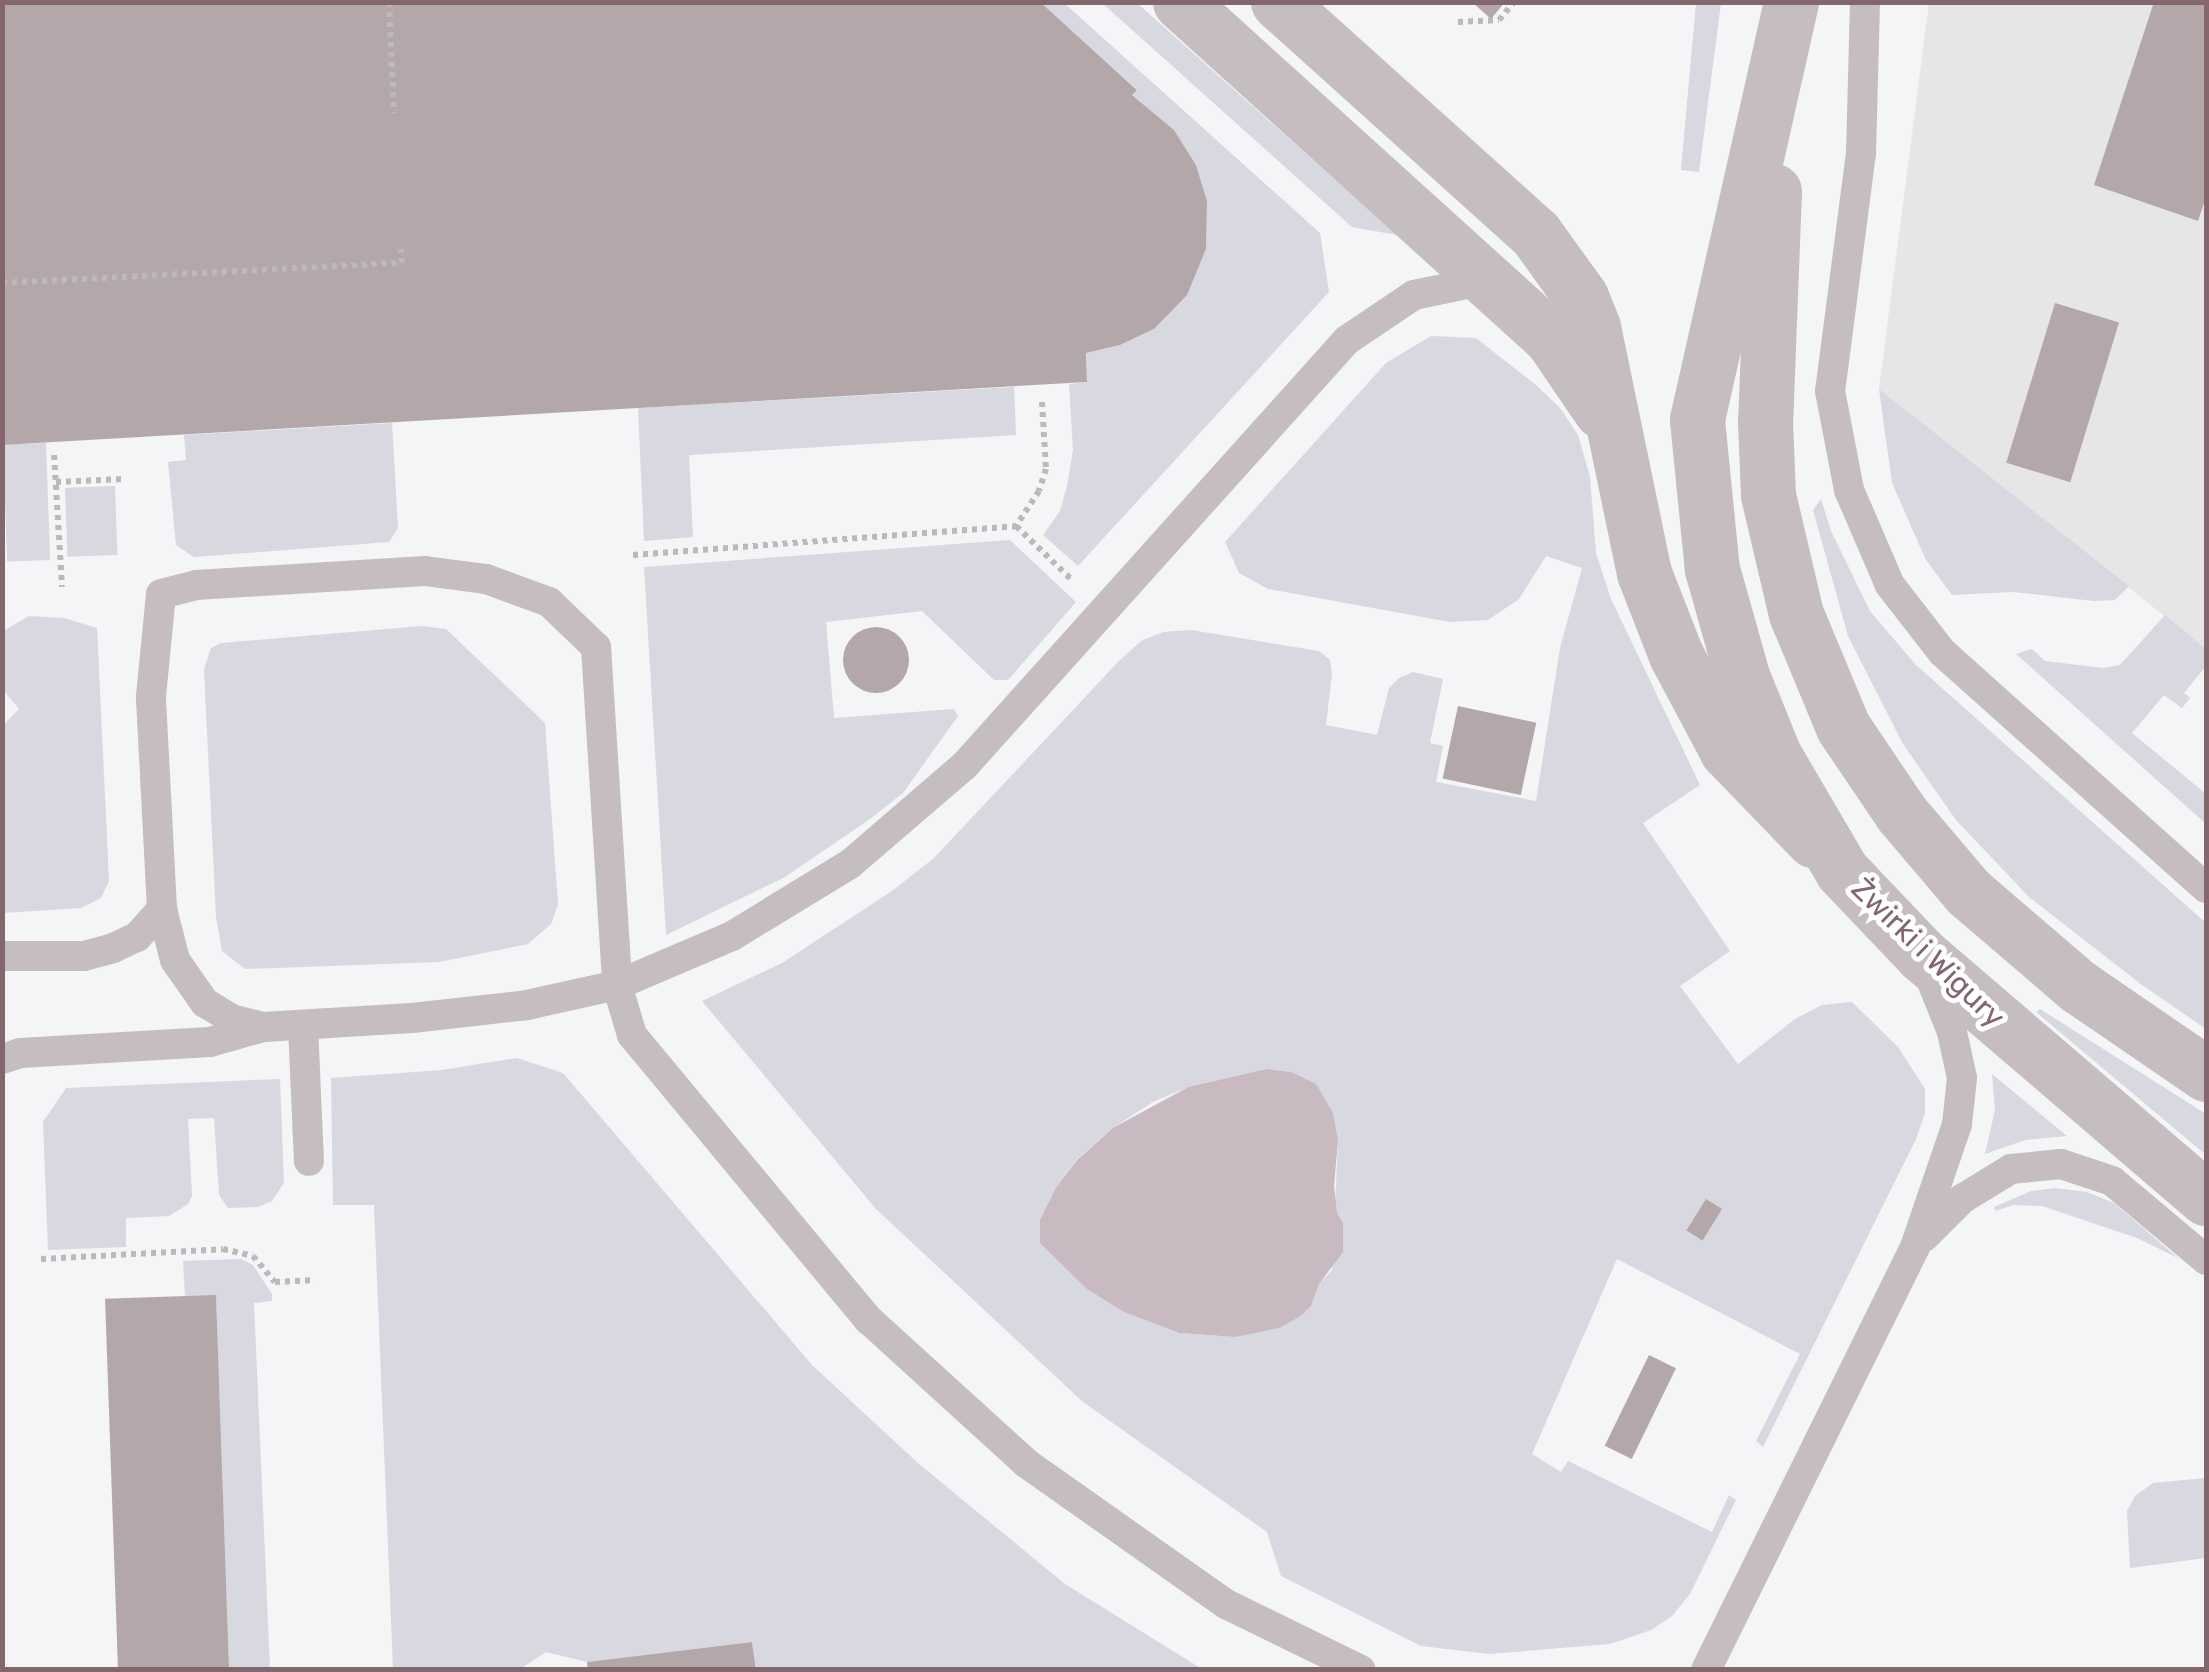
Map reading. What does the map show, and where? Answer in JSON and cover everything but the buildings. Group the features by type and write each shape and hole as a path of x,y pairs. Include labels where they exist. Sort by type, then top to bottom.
{"street":[{"path":"1180,2 1551,338 1597,404 1621,449"},
{"path":"1278,2 1535,233 1581,296 1593,327 1621,449 1644,573 1676,656 1727,751 1842,870"},
{"name":"Żwirki i Wigury","path":"1782,2 1765,420 1768,495 1796,614 1843,727 1902,813 1968,892 2079,987 2206,1074"},
{"name":"Żwirki i Wigury","path":"1792,2 1697,420 1712,569 1742,676 1774,755 1842,870 1922,955 2206,1198"}],"lane":[{"path":"1865,2 1861,153 1830,391 1849,490 1890,585 1942,652 2206,888"},
{"path":"2,1059 20,1053 210,1042 262,1028 412,1018 527,1005 616,986 689,956 788,906 910,817 965,765 1347,340 1414,294 1486,280"},
{"path":"262,1028 232,1019 205,1004 175,960 162,909 151,696 161,594 196,586 425,571 486,579 549,602 596,647 616,986 632,1035 869,1320 1026,1462 1226,1604 1361,1670"},
{"path":"2,956 84,956 113,948 137,937 162,909"},
{"path":"1685,1670 1709,1662 1915,1247 1957,1124 1962,1078 1952,1032 1922,955"},
{"path":"302,1025 309,1161"},
{"path":"1915,1247 1962,1198 2011,1170 2061,1164 2112,1181 2206,1260"}],"path":[{"path":"389,2 394,112"},
{"path":"1458,22 1499,20 1514,2"},
{"path":"2,283 402,262 401,249"},
{"path":"1016,526 1039,492 1046,469 1042,402"},
{"path":"54,454 62,587"},
{"path":"56,482 124,479"},
{"path":"633,555 1016,526 1077,584"},
{"path":"41,1259 224,1249 253,1256 276,1282 315,1280"}],"shaded area":[{"path":"1040,3 1064,3 1320,233 1329,292 1078,566 1043,535 1060,511 1067,486 1073,450 1069,384 1087,382 1086,353 1120,345 1154,329 1186,295 1206,249 1207,201 1196,165 1174,130 1132,95 1137,89"},
{"path":"1102,3 1137,3 1397,235 1352,227"},
{"path":"1696,3 1721,3 1699,172 1681,170"},
{"path":"1929,3 2206,3 2206,649 1879,389"},
{"path":"1431,336 1476,338 1536,385 1560,408 1578,435 1590,477 1596,553 1611,599 1700,785 1643,823 1730,951 1680,986 1738,1064 1795,1019 1822,1005 1852,1002 1898,1047 1925,1089 1925,1113 1916,1139 1763,1447 1756,1441 1800,1354 1617,1259 1532,1454 1561,1472 1568,1461 1712,1532 1729,1495 1736,1500 1690,1594 1672,1616 1651,1630 1610,1644 1489,1654 1421,1646 1281,1576 1267,1532 1083,1402 876,1209 702,1001 782,963 892,891 934,858 1119,661 1141,641 1163,632 1191,630 1319,651 1330,660 1332,674 1326,725 1377,735 1389,688 1399,678 1413,672 1443,679 1430,743 1443,746 1436,782 1536,801 1560,648 1582,568 1546,556 1519,599 1488,620 1450,622 1268,589 1239,573 1225,542 1386,363","holes":["1267,1069 1291,1072 1338,1141 1332,1270 1319,1284 1311,1306 1235,1337 1178,1333 1124,1312 1057,1186 1076,1160 1113,1128 1153,1102 1188,1087"]},
{"path":"1014,387 1016,435 689,455 693,537 644,541 638,408"},
{"path":"1879,389 2129,586 2115,600 2013,592 1952,595 1926,560 1892,483"},
{"path":"392,423 398,528 389,542 194,557 176,545 168,462 186,460 184,435"},
{"path":"46,443 50,560 7,561 3,445"},
{"path":"115,486 117,555 67,557 65,488"},
{"path":"1821,499 1831,531 1870,611 1915,664 2206,923 2206,1029 2029,897 1956,820 1903,744 1848,636 1813,510"},
{"path":"1010,540 1076,602 1008,680 994,680 922,611 826,622 834,718 954,709 958,716 903,793 870,819 785,877 666,935 644,567"},
{"path":"2165,615 2206,649 2206,666 2184,693 2190,698 2182,708 2164,695 2132,733 2206,794 2206,824 2016,654 2032,649 2045,661 2103,668 2120,665"},
{"path":"29,616 64,618 97,628 109,881 101,898 81,908 3,913 3,725 19,709 3,690 3,631"},
{"path":"422,626 446,629 545,723 558,904 551,924 528,944 439,962 245,969 222,951 216,917 204,669 211,648 221,643"},
{"path":"2040,1009 2206,1114 2206,1155 2036,1012"},
{"path":"517,1058 563,1073 812,1365 919,1464 1065,1584 1202,1669 756,1669 752,1642 587,1662 546,1652 520,1669 393,1669 374,1205 333,1205 331,1078 442,1070"},
{"path":"1267,1069 1291,1072 1316,1084 1333,1113 1338,1141 1334,1186 1337,1213 1343,1223 1343,1252 1319,1284 1311,1306 1299,1317 1279,1328 1235,1337 1179,1333 1124,1312 1087,1289 1040,1243 1040,1220 1057,1186 1077,1160 1113,1128 1188,1087"},
{"path":"1992,1074 2067,1136 2025,1140 1985,1154 1995,1110"},
{"path":"280,1079 284,1183 272,1201 258,1207 228,1208 219,1195 214,1118 188,1119 192,1196 188,1204 169,1216 126,1218 126,1247 48,1250 43,1122 66,1088"},
{"path":"2055,1188 2087,1192 2114,1203 2178,1258 2137,1238 2042,1206 2013,1205 1996,1211 1994,1207 2031,1191"},
{"path":"241,1259 253,1265 272,1294 272,1301 254,1303 270,1669 229,1669 216,1296 185,1297 183,1261"},
{"path":"2206,1478 2206,1558 2130,1568 2127,1511 2135,1496 2153,1483"}]}
